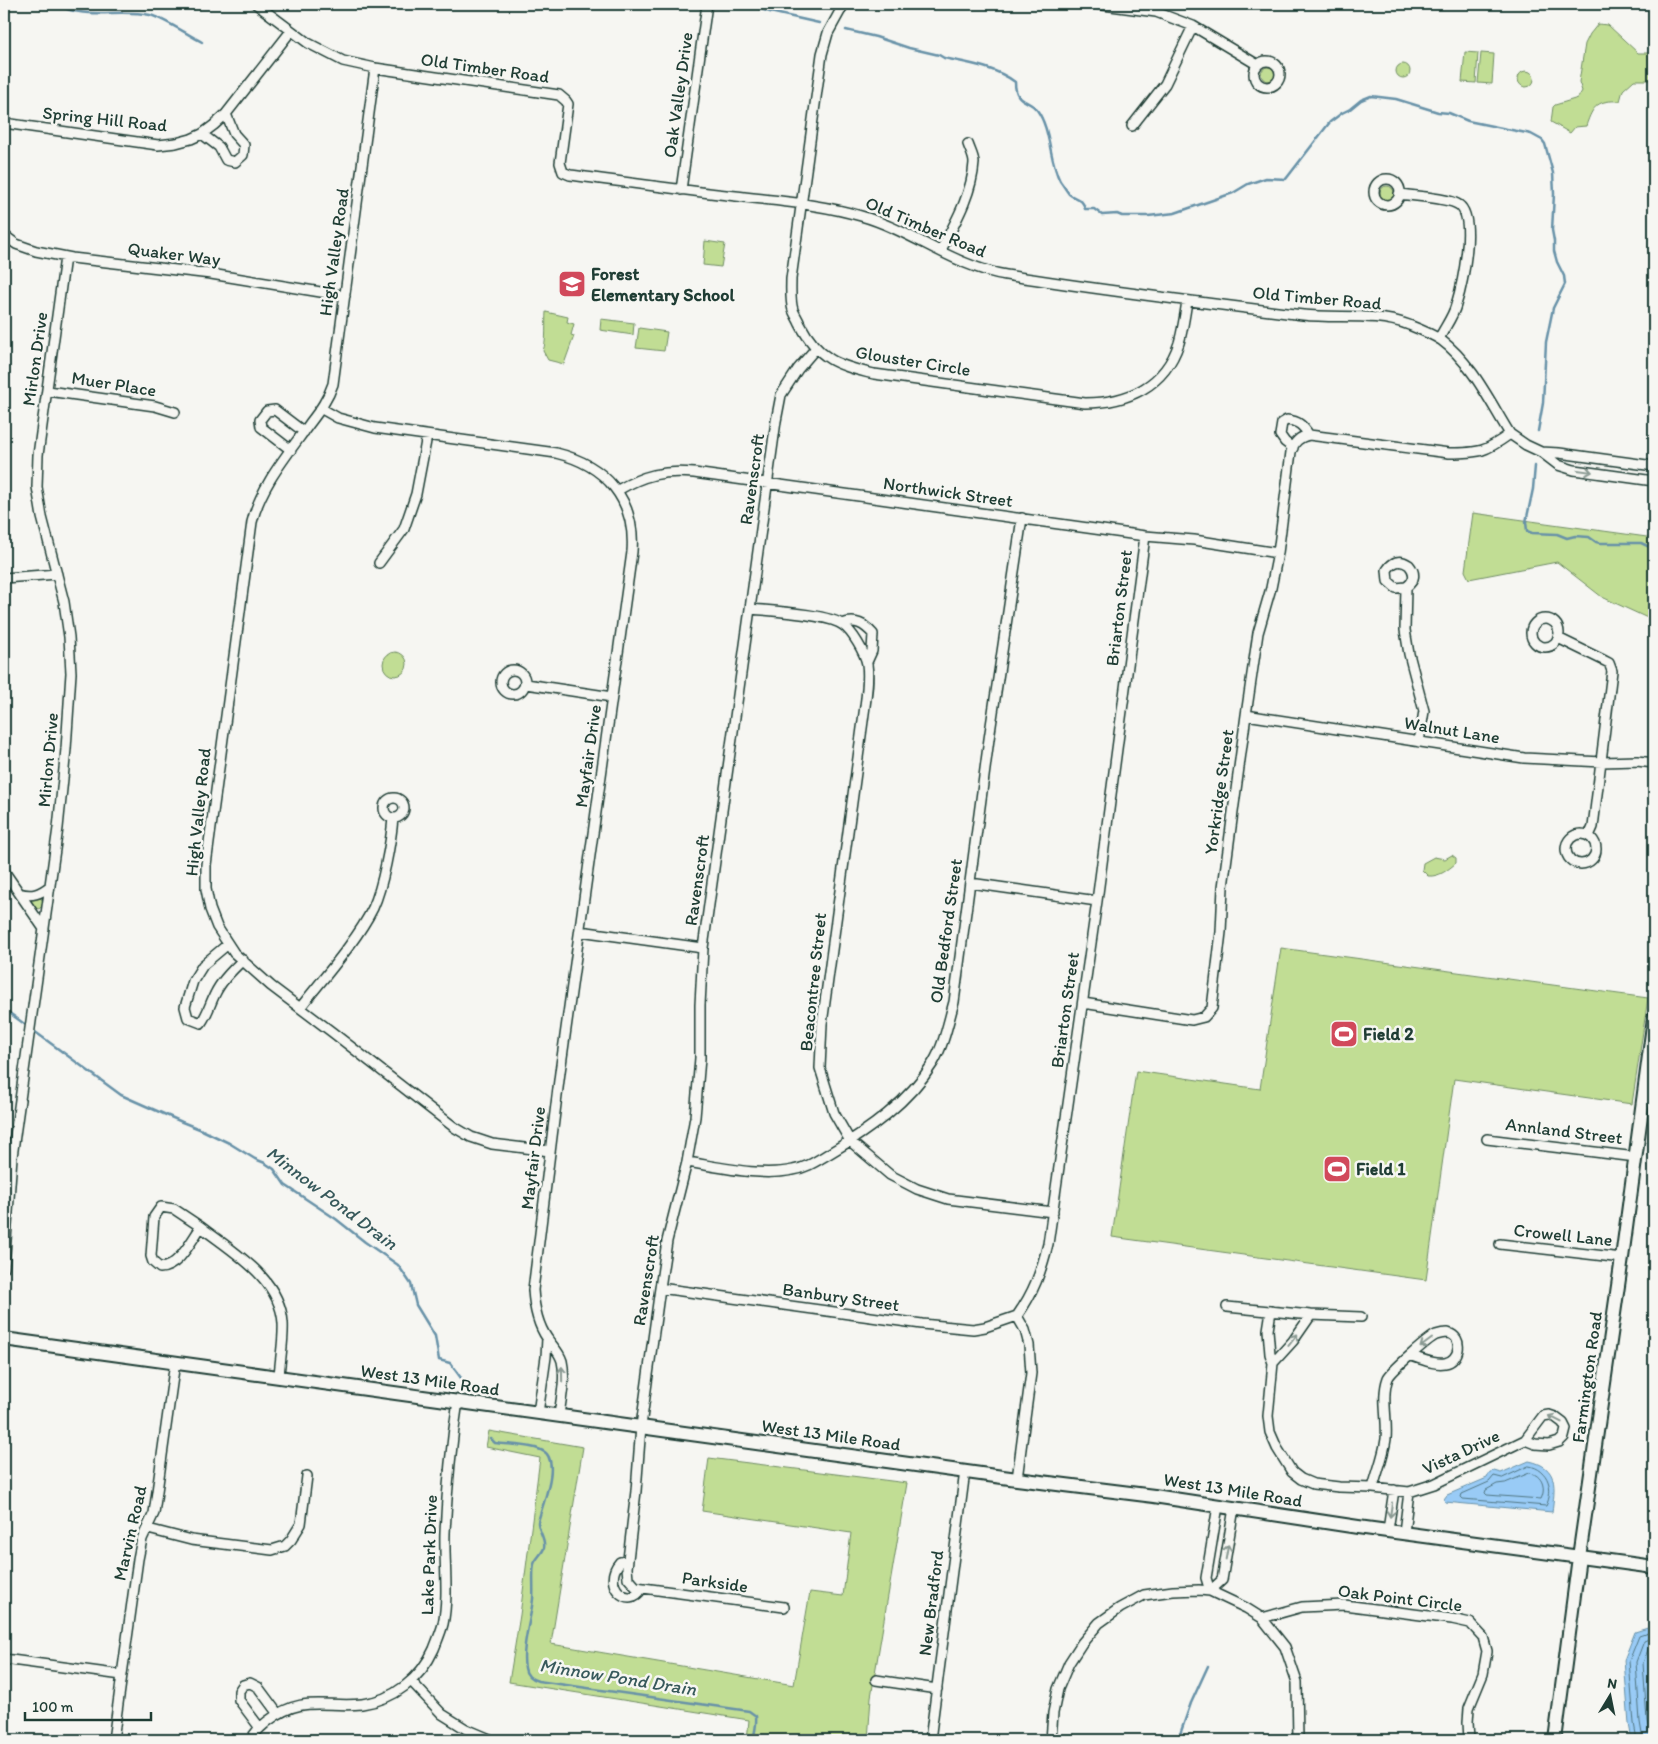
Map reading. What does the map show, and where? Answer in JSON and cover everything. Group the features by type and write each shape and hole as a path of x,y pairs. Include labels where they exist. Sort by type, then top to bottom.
{"street":[{"name":"Old Timber Road","path":"256,4 308,43 343,61 375,68 559,95 568,104 560,163 562,172 570,175 800,204 844,212 883,223 972,266 1003,274 1187,301 1309,316 1379,318 1407,324 1439,339 1455,352 1472,372 1510,434"},
{"name":"Oak Valley Drive","path":"681,190 707,4"},
{"name":"Glouster Circle","path":"844,4 828,33 824,45 800,204 791,279 792,309 806,335 816,348 831,360 848,368 874,374 1085,403 1110,402 1139,392 1164,370 1174,355 1179,342 1187,301"},
{"path":"1096,4 1156,12 1192,26 1258,65"},
{"path":"1132,126 1165,84 1192,26"},
{"name":"Spring Hill Road","path":"4,123 158,145 176,143 202,134 226,114 290,31"},
{"name":"High Valley Road","path":"375,68 333,384 322,409 264,488 252,522 214,799 206,865 206,889 214,920 228,944 242,960 271,986 454,1128 471,1137 492,1144 550,1151"},
{"path":"202,134 219,147 226,160 235,162 243,155 244,145 234,134 226,114"},
{"path":"941,250 960,212 969,186 974,161 968,144"},
{"path":"1399,194 1447,200 1459,205 1466,215 1468,236 1456,306 1439,339"},
{"name":"Quaker Way","path":"4,235 16,244 36,251 65,257 211,274 345,296"},
{"name":"Mirlon Drive","path":"4,1268 8,1156 28,1042 58,828 66,749 70,674 69,637 37,487 38,455 65,257"},
{"name":"Ravenscroft","path":"641,1426 667,1241 687,1162 695,1117 700,1058 700,1005 704,948 781,395 798,369 816,348"},
{"name":"Muer Place","path":"48,390 155,406 175,412"},
{"name":"Mayfair Drive","path":"322,409 338,418 375,428 570,456 596,470 618,490 630,519 633,545 550,1151 533,1290 534,1302 547,1338 556,1349 562,1361 563,1379 559,1415"},
{"path":"291,450 260,427 260,420 267,411 275,410 304,432"},
{"path":"1310,435 1296,421 1287,420 1282,423 1280,435 1293,448 1298,439 1310,435 1449,453 1479,452 1490,448 1510,434 1541,452 1558,465 1574,470 1654,481"},
{"path":"379,563 393,547 404,529 416,494 427,436"},
{"name":"Yorkridge Street","path":"1082,1003 1192,1020 1204,1017 1212,1008 1221,932 1223,887 1246,715 1258,633 1278,553 1293,448"},
{"path":"1541,452 1654,466"},
{"path":"1619,476 1621,462"},
{"name":"Northwick Street","path":"618,490 636,480 656,474 670,472 694,473 1278,553"},
{"name":"Old Bedford Street","path":"687,1162 758,1172 780,1172 806,1167 850,1141 889,1113 912,1090 933,1064 945,1037 954,1002 989,739 1022,518"},
{"name":"Briarton Street","path":"1017,1316 1027,1302 1041,1274 1048,1244 1145,536"},
{"path":"4,578 57,574"},
{"path":"1406,587 1406,638 1424,711 1419,742"},
{"name":"Beacontree Street","path":"751,609 824,618 842,624 855,622 865,625 873,634 872,651 867,662"},
{"name":"Beacontree Street","path":"842,624 857,642 867,662 868,679 822,1032 820,1068 834,1113 850,1141 890,1175 917,1189 948,1199 1053,1212"},
{"path":"1558,638 1604,660 1609,663 1612,670 1593,827 1589,836"},
{"path":"526,684 612,696"},
{"name":"Walnut Lane","path":"1246,715 1524,758 1654,763"},
{"path":"300,1008 354,938 373,907 383,874 393,818"},
{"path":"4,871 44,929"},
{"path":"970,883 1096,901"},
{"path":"20,893 26,895 40,893 50,886"},
{"path":"580,931 704,948"},
{"path":"228,944 203,965 193,981 185,1007 188,1018 201,1023 224,978 242,960"},
{"name":"Farmington Road","path":"1555,1740 1654,1018"},
{"name":"Annland Street","path":"1487,1139 1636,1157"},
{"path":"201,1227 174,1264 167,1268 160,1268 153,1262 151,1256 154,1217 161,1207 174,1209 201,1227 249,1265 265,1281 279,1301 283,1324 279,1376"},
{"name":"Crowell Lane","path":"1500,1244 1622,1258"},
{"name":"Banbury Street","path":"660,1288 922,1324 973,1329 1017,1316"},
{"path":"1227,1307 1361,1318"},
{"name":"Vista Drive","path":"1271,1311 1268,1330 1273,1363 1268,1416 1270,1432 1277,1448 1292,1472 1301,1478 1313,1484 1409,1492 1434,1484 1525,1440"},
{"path":"1273,1363 1293,1341 1311,1315"},
{"path":"1017,1316 1025,1330 1031,1373 1017,1479"},
{"path":"1373,1488 1386,1440 1385,1389 1389,1376 1421,1346 1436,1335 1447,1333 1454,1336 1458,1342 1459,1348 1456,1357 1447,1363 1439,1364 1412,1356"},
{"name":"Mayfair Drive","path":"538,1413 547,1338"},
{"name":"West 13 Mile Road","path":"4,1339 1017,1479 1154,1496 1654,1568"},
{"name":"Marvin Road","path":"113,1740 138,1559 142,1539 154,1513 175,1362"},
{"name":"Lake Park Drive","path":"251,1740 255,1732 260,1728 278,1714 293,1707 316,1703 362,1704 389,1696 411,1681 422,1669 433,1650 443,1625 449,1468 458,1402"},
{"path":"641,1426 628,1560 628,1578 632,1585 642,1588"},
{"name":"New Bradford","path":"930,1740 964,1471"},
{"path":"148,1529 191,1540 251,1549 276,1549 288,1543 301,1524 307,1476"},
{"path":"1388,1530 1394,1490"},
{"name":"Vista Drive","path":"1404,1532 1409,1492"},
{"path":"1210,1591 1206,1578 1218,1506"},
{"path":"1210,1591 1222,1580 1234,1508"},
{"name":"Parkside","path":"628,1560 620,1562 613,1573 612,1579 615,1587 621,1594 628,1597 634,1597 642,1588 784,1607"},
{"path":"1051,1740 1053,1712 1058,1689 1069,1664 1082,1643 1099,1623 1120,1608 1144,1595 1173,1591 1210,1591 1246,1608 1262,1618 1285,1647 1297,1682 1298,1740"},
{"name":"Oak Point Circle","path":"1262,1618 1302,1607 1344,1605 1470,1623 1483,1637 1487,1651 1483,1674 1469,1708 1469,1740"},
{"path":"4,1659 122,1675"},
{"path":"876,1680 937,1689"},
{"path":"411,1681 442,1714 466,1730 492,1740"},
{"path":"260,1728 240,1700 239,1691 243,1685 250,1683 258,1687 278,1714"}],"green space":[{"path":"1598,24 1608,25 1638,53 1654,53 1654,80 1634,80 1623,90 1620,101 1597,105 1591,113 1586,126 1575,127 1570,133 1551,122 1553,107 1578,98 1582,91 1579,82 1585,44"},
{"path":"1465,52 1478,53 1476,83 1462,82"},
{"path":"1481,53 1494,54 1492,84 1478,83"},
{"path":"1403,64 1408,66 1410,71 1408,76 1403,78 1398,76 1396,71 1398,66"},
{"path":"1265,67 1271,67 1275,74 1271,81 1265,81 1261,77 1261,71"},
{"path":"1526,71 1532,73 1534,79 1532,85 1526,87 1520,85 1518,79 1520,73"},
{"path":"1384,186 1390,186 1394,193 1390,200 1384,200 1380,196 1380,190"},
{"path":"705,241 725,244 721,267 703,265"},
{"path":"546,312 568,317 567,322 574,324 571,335 574,336 564,364 548,360 543,351"},
{"path":"601,319 634,323 633,335 600,330"},
{"path":"639,328 667,332 664,351 636,348"},
{"path":"1473,513 1654,538 1654,621 1602,597 1557,562 1469,579 1465,571"},
{"path":"395,652 400,653 406,659 406,669 400,675 395,676 390,675 384,669 383,664 384,659 390,653"},
{"path":"1452,855 1456,858 1456,863 1443,873 1428,876 1422,870 1423,863 1434,857 1445,859"},
{"path":"37,897 43,903 37,909 31,903"},
{"path":"1281,948 1648,998 1632,1104 1454,1079 1426,1280 1112,1237 1136,1071 1260,1089"},
{"path":"489,1431 583,1447 551,1644 794,1685 810,1592 843,1596 851,1533 702,1511 709,1458 907,1483 871,1697 868,1740 747,1740 749,1720 509,1682 520,1615 540,1458 486,1447"}],"water":[{"path":"1529,1461 1546,1468 1553,1479 1552,1512 1445,1502 1444,1499 1447,1495 1487,1478 1490,1472 1501,1473"},
{"path":"1654,1626 1654,1740 1632,1740 1624,1660 1635,1632"}],"waterway":[{"path":"55,4 78,12 150,15 169,23 202,42"},
{"path":"745,4 770,12 819,23"},
{"path":"770,12 771,4"},
{"path":"846,30 876,37 944,58 981,66 1015,82 1017,94 1034,107 1042,118 1048,135 1056,173 1060,181 1069,194 1083,203 1085,209 1094,209 1102,215 1148,216 1175,213 1233,193 1248,184 1266,178 1286,179 1330,122 1361,100 1371,96 1396,99 1438,112 1449,113 1468,121 1531,134 1542,140 1545,144 1553,173 1552,230 1554,251 1564,276 1565,284 1553,308 1546,342 1543,403 1538,431"},
{"path":"1535,466 1533,489 1526,522 1527,531 1557,534 1567,538 1575,536 1589,537 1600,543 1641,543 1654,549"},
{"name":"Minnow Pond Drain","path":"4,1009 121,1095 202,1130 265,1163 274,1169 285,1185 336,1219 398,1265 411,1284 416,1305 435,1336 439,1360 450,1363 461,1378"},
{"name":"Minnow Pond Drain","path":"491,1439 495,1443 536,1448 547,1455 550,1462 551,1472 547,1494 538,1522 544,1548 533,1567 533,1599 524,1652 525,1668 528,1675 538,1681 749,1711 756,1716 753,1740"},
{"path":"1178,1740 1191,1703 1208,1666"}],"place":[{"name":"Forest Elementary School","path":"572,284"},
{"name":"Field 2","path":"1344,1034"},
{"name":"Field 1","path":"1337,1169"}]}
